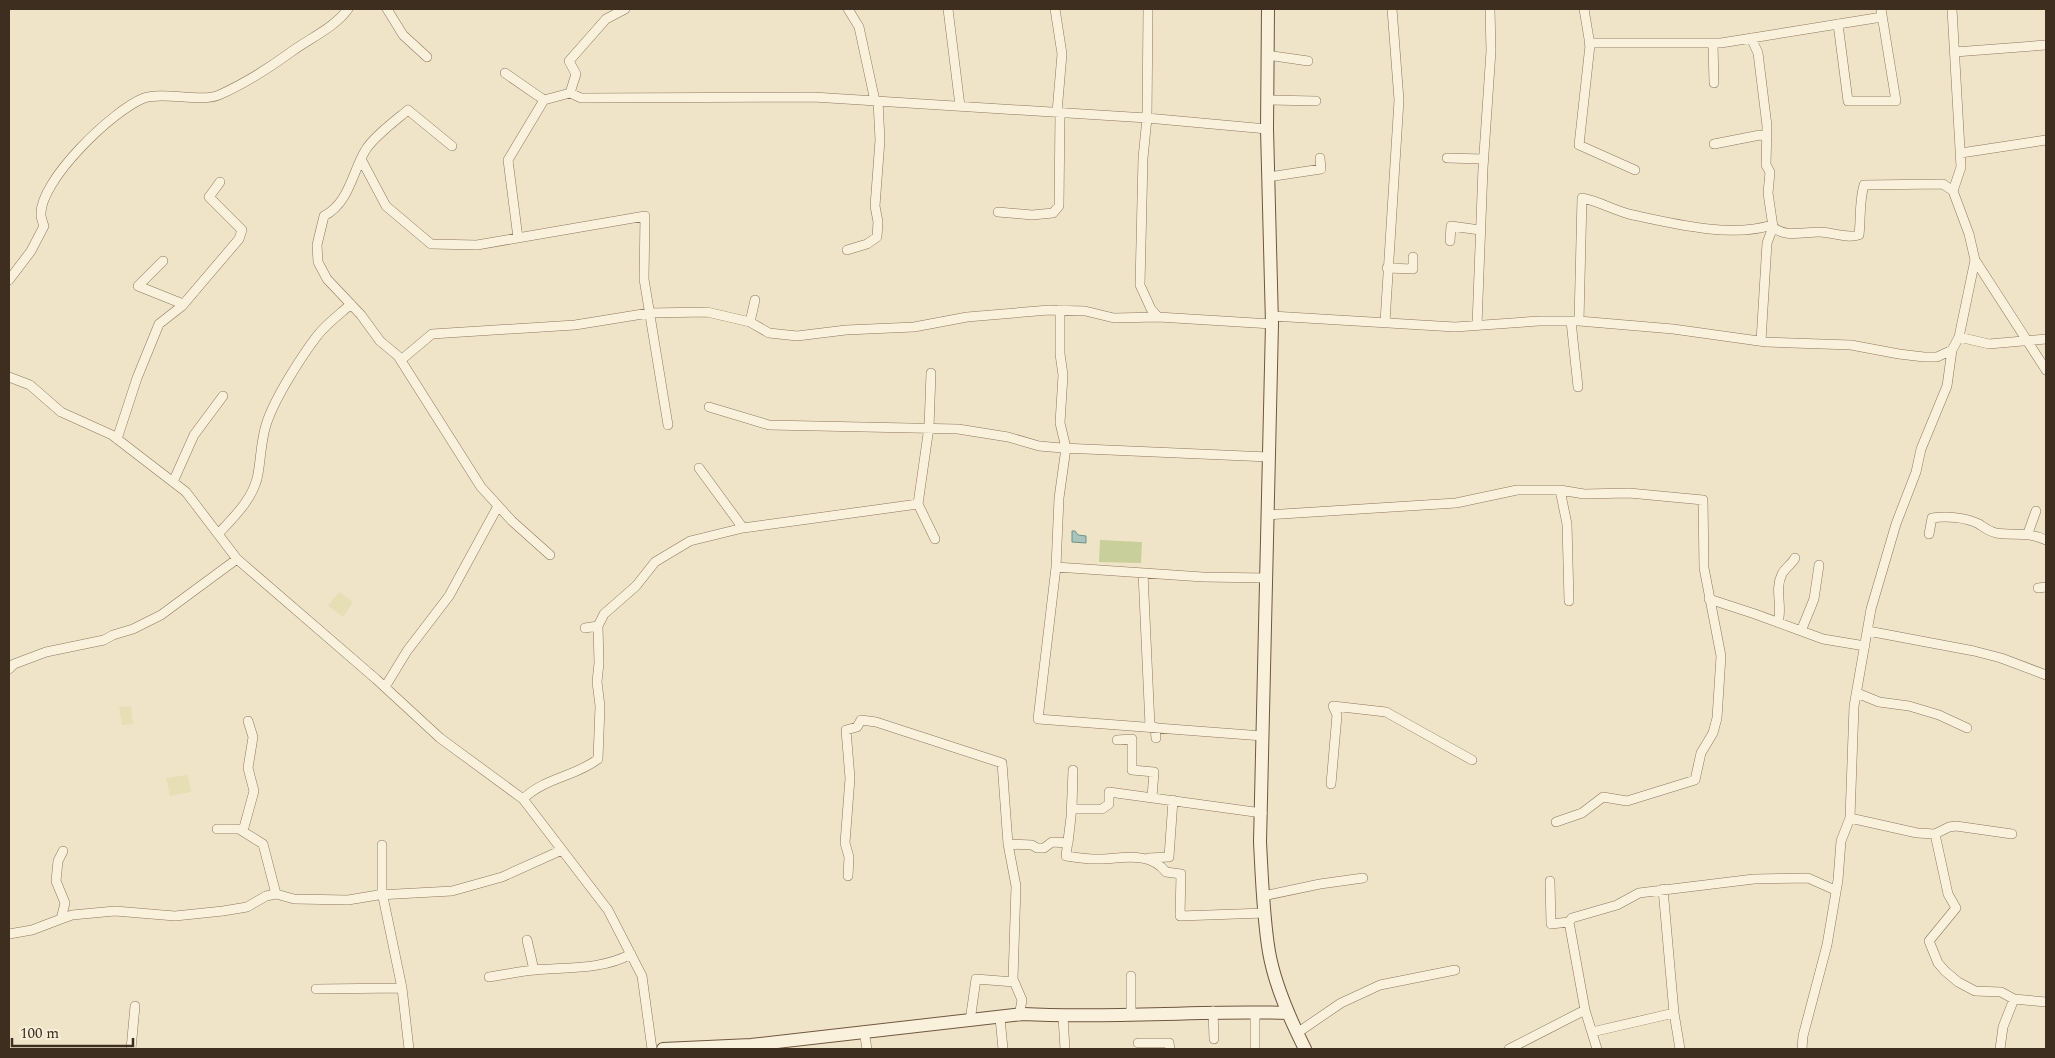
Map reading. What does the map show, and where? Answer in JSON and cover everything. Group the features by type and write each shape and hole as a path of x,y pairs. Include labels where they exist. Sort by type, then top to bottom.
{"main road":[{"path":"1268,9 1267,128 1272,320 1263,736 1263,896 1270,954 1288,1013 1305,1049"},
{"path":"663,1049 752,1047 864,1031 1019,1016 1023,1014 1063,1016 1213,1011 1288,1013"}],"street":[{"path":"387,9 403,35 427,57"},
{"path":"570,93 576,74 569,60 606,19 625,9"},
{"path":"847,250 868,244 877,237 878,222 875,206 880,140 877,101 858,26 848,9"},
{"path":"948,9 960,106"},
{"path":"998,212 1032,215 1054,213 1059,206 1058,112 1062,54 1055,9"},
{"path":"1148,9 1147,118 1143,158 1140,285 1151,309 1158,317"},
{"path":"1385,322 1399,100 1392,9"},
{"path":"1477,325 1483,159 1491,51 1490,9"},
{"path":"1584,9 1589,43 1579,145 1634,170"},
{"path":"1952,9 1961,167 1953,191"},
{"path":"9,280 31,251 44,226 41,214 44,198 52,186 75,152 123,109 145,98 217,96 307,44 344,11"},
{"path":"1589,43 1713,44 1838,24 1882,13 1896,101 1848,101 1838,24"},
{"path":"1751,38 1758,53 1767,137 1766,165 1770,172 1768,194 1772,226 1767,243 1761,341"},
{"path":"1713,44 1714,83"},
{"path":"1955,52 2046,45"},
{"path":"1268,54 1308,61"},
{"path":"505,73 544,100"},
{"path":"518,238 508,160 544,100 570,93 581,98 813,97 1147,118 1267,128"},
{"path":"1267,100 1316,101"},
{"path":"452,146 408,110 365,149 353,180 335,210 324,216 317,245 318,262 327,279 351,304 380,341 400,360 480,487 550,555"},
{"path":"1714,144 1760,135 1767,137"},
{"path":"1960,153 2046,140"},
{"path":"1268,177 1322,169 1320,158"},
{"path":"1447,158 1483,159"},
{"path":"361,159 386,206 431,244 477,245 645,216 644,279 668,425"},
{"path":"117,439 137,378 158,324 183,304 239,239 242,230 209,197 220,182"},
{"path":"1772,226 1778,232 1800,234 1819,232 1851,237 1859,235 1860,204 1864,185 1943,184 1953,191 1969,234 1975,260 2046,370"},
{"path":"1578,387 1575,321 1582,198 1633,215 1701,228 1762,230 1772,226"},
{"path":"1450,241 1450,226 1480,230"},
{"path":"1388,268 1413,269 1413,257"},
{"path":"1802,1049 1803,1036 1826,945 1838,880 1841,841 1850,818 1854,706 1872,609 1896,524 1916,472 1921,449 1949,379 1952,350 1959,337 1975,260"},
{"path":"163,261 138,286 183,304"},
{"path":"750,322 755,300"},
{"path":"218,534 240,509 250,494 258,475 259,454 266,424 286,385 318,334 351,304"},
{"path":"1060,310 1060,354 1063,375 1060,423 1066,448 1059,498 1056,568 1038,719 1152,726 1263,736"},
{"path":"400,360 432,334 575,326 649,313 707,312 750,322 769,333 797,336 846,330 914,327 1004,313 1060,310 1084,311 1114,318 1158,317 1385,322 1455,327 1539,321 1575,321 1674,330 1761,341 1851,345 1924,357 1937,356 1952,350"},
{"path":"1959,337 1989,344 2046,339"},
{"path":"931,373 929,427 918,504 935,539"},
{"path":"9,377 30,385 61,412 117,439 186,492 237,558 385,687 440,738 523,799 608,910 631,954 642,976 652,1049"},
{"path":"173,482 194,435 223,396"},
{"path":"709,408 769,425 929,427 1008,437 1039,446 1269,457"},
{"path":"699,468 743,528"},
{"path":"1267,515 1456,503 1517,490 1560,490 1584,494 1629,493 1703,500 1704,568 1721,656 1718,707 1713,733 1701,754 1695,780 1627,801 1603,797 1582,813 1556,822"},
{"path":"1560,490 1567,524 1569,601"},
{"path":"523,799 534,789 554,778 588,767 598,759 600,706 597,682 599,663 598,626 604,614 636,586 655,562 690,540 743,528 918,504"},
{"path":"385,687 407,651 449,596 498,506"},
{"path":"2028,533 2036,511"},
{"path":"1929,534 1932,518 1941,517 1964,519 1994,532 2028,533 2046,540"},
{"path":"9,670 14,664 46,652 104,640 133,629 161,615 237,558"},
{"path":"1778,622 1781,611 1779,584 1783,572 1795,558"},
{"path":"1801,631 1814,599 1819,564"},
{"path":"1056,568 1266,578"},
{"path":"1143,573 1152,726 1156,738"},
{"path":"1709,599 1823,639 1865,646"},
{"path":"585,628 598,626"},
{"path":"1868,632 1974,651 2043,671"},
{"path":"1857,693 1879,702 1909,706 1939,715 1968,728"},
{"path":"1332,784 1337,715 1333,706 1386,712 1472,760"},
{"path":"848,876 848,857 845,843 850,778 846,730 856,727 861,720 876,722 1002,763 1008,844 1016,886 1014,982 1022,1000 1019,1016"},
{"path":"243,831 254,791 248,768 253,737 248,721"},
{"path":"1117,740 1132,739 1132,770 1154,772 1152,798"},
{"path":"1008,844 1032,845 1037,848 1044,848 1052,842 1068,842 1073,770 1072,809 1102,810 1109,804 1108,792 1262,813"},
{"path":"1071,817 1066,856 1094,859 1169,857 1173,800"},
{"path":"1850,818 1917,833 1935,834 1949,827 1956,826 2012,834"},
{"path":"217,829 231,828 243,831 263,844 276,894"},
{"path":"1935,834 1948,894 1956,908 1929,941 1938,963 1958,982 1976,992 2001,992 2014,999 2046,1002"},
{"path":"382,845 381,879 383,895 402,988 409,1049"},
{"path":"9,934 32,930 72,915 115,911 175,916 223,912 247,907 266,896 276,894 294,899 348,900 383,895 452,891 502,876 562,850"},
{"path":"60,919 65,903 56,881 58,861 63,851"},
{"path":"1146,858 1160,864 1166,872 1181,874 1180,916 1265,913"},
{"path":"1263,896 1320,884 1363,878"},
{"path":"1550,881 1551,924 1569,922 1572,918 1617,906 1639,893 1663,889 1754,879 1808,878 1835,890"},
{"path":"1663,889 1674,1013 1680,1049"},
{"path":"1569,922 1585,1010 1597,1049"},
{"path":"527,940 534,970"},
{"path":"489,977 534,970 583,967 617,961 631,954"},
{"path":"1297,1033 1341,1002 1380,985 1456,970"},
{"path":"1131,976 1131,1014"},
{"path":"970,1021 976,979 1014,982"},
{"path":"316,990 402,988"},
{"path":"2000,1049 2003,1027 2014,999"},
{"path":"131,1049 135,1006"},
{"path":"1509,1049 1585,1010"},
{"path":"1213,1011 1214,1039"},
{"path":"1255,1012 1255,1049"},
{"path":"1592,1032 1674,1013"},
{"path":"1063,1016 1065,1049"},
{"path":"1000,1018 1003,1049"},
{"path":"864,1031 867,1049"},
{"path":"1138,1043 1169,1043 1170,1049"}],"shaded area":[{"path":"339,592 353,602 343,617 328,606"},
{"path":"131,706 133,724 122,725 119,707"},
{"path":"188,775 191,792 170,796 166,778"}],"green space":[{"path":"1100,540 1142,542 1141,563 1099,562"}],"water":[{"path":"1072,531 1075,531 1078,535 1086,536 1086,543 1072,542"}]}
